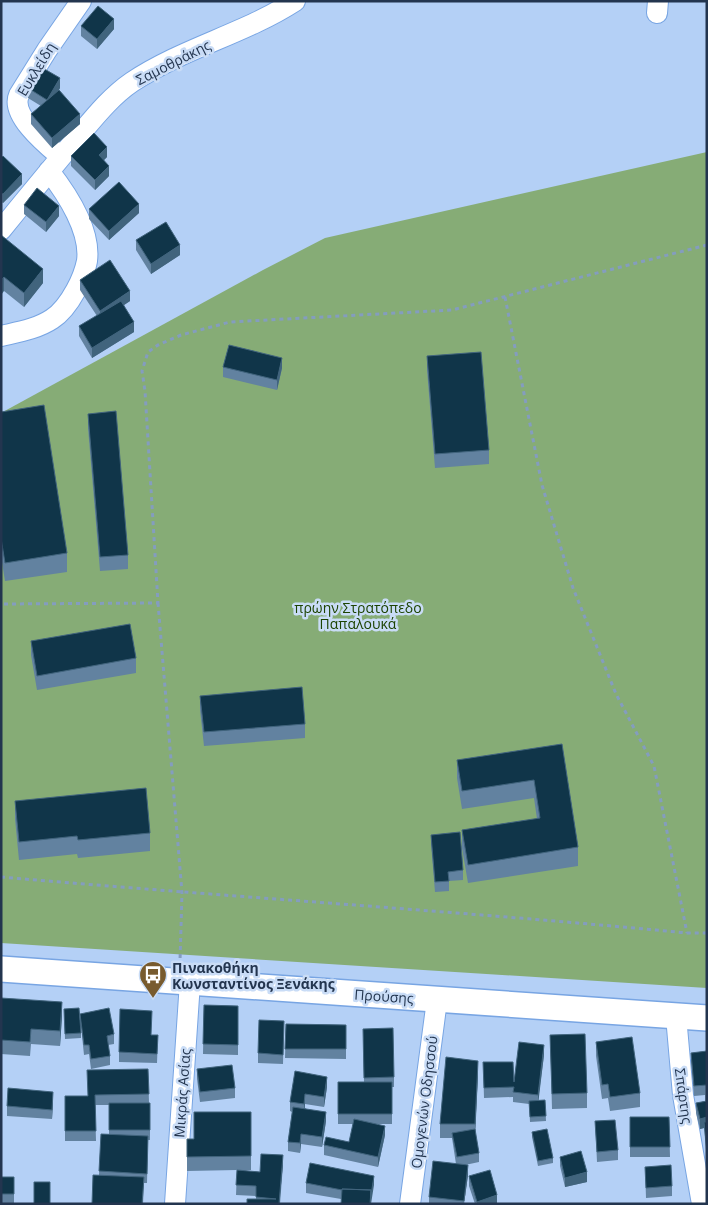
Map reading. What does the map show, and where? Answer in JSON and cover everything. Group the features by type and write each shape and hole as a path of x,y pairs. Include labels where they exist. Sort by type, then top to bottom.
{"main road":[{"name":"Προύσης","path":"1,969 707,1018"}],"street":[{"name":"Ευκλείδη","path":"55,164 18,110 17,102 19,95 47,50 81,1"},
{"name":"Σαμοθράκης","path":"55,164 106,105 131,83 164,63 270,16 295,1"},
{"path":"1,230 55,164 79,219 87,251 86,265 75,291 58,315 40,325 1,336"},
{"name":"Μικράς Ασίας","path":"174,1204 184,981"},
{"name":"Ομογενών Οδησσού","path":"410,1204 437,1000"},
{"name":"Σπάρτης","path":"676,1016 683,1095 702,1174 702,1204"}],"path":[{"path":"184,981 182,893 158,603 145,391 142,371 148,352 158,345 181,335 230,322 452,310 707,245"},
{"path":"505,297 542,485 573,588 616,694 654,766 687,933"},
{"path":"4,604 158,603"},
{"path":"1,877 182,893 556,920 687,933 707,933"}],"green space":[{"name":"πρώην Στρατόπεδο Παπαλουκά","path":"707,152 707,988 1,943 1,413 325,238"}],"building":[{"path":"98,6 114,19 97,39 81,26"},
{"path":"41,67 60,78 47,100 28,88"},
{"path":"59,90 80,114 52,138 31,114"},
{"path":"94,133 107,147 99,155 109,166 95,180 71,156"},
{"path":"3,156 22,174 3,194 1,192 1,158"},
{"path":"119,182 139,204 109,231 89,209"},
{"path":"37,188 59,206 46,222 24,205"},
{"path":"166,222 180,245 151,264 136,240"},
{"path":"1,235 43,269 24,293 4,277 1,280"},
{"path":"110,260 130,291 100,311 80,280"},
{"path":"121,301 134,322 92,348 79,326"},
{"path":"229,345 282,358 277,380 223,367"},
{"path":"481,352 489,450 435,454 427,356"},
{"path":"44,405 67,553 5,563 1,538 1,412"},
{"path":"116,411 128,555 100,557 88,414"},
{"path":"130,624 136,658 37,676 31,641"},
{"path":"302,687 305,724 204,732 200,696"},
{"path":"562,744 578,847 468,865 462,830 540,818 534,780 462,791 457,760"},
{"path":"146,788 150,833 78,840 77,836 19,842 15,801"},
{"path":"460,832 463,870 448,872 449,881 435,882 431,835"},
{"path":"1,998 62,1002 60,1031 31,1029 30,1042 1,1040"},
{"path":"204,1005 238,1006 238,1045 203,1044"},
{"path":"79,1008 81,1033 65,1034 64,1009"},
{"path":"109,1008 114,1034 107,1036 110,1056 91,1059 89,1045 84,1045 80,1014"},
{"path":"120,1009 152,1011 151,1035 158,1035 157,1054 119,1052"},
{"path":"259,1020 284,1021 283,1055 258,1053"},
{"path":"286,1024 346,1025 346,1049 285,1049"},
{"path":"393,1028 394,1077 364,1078 363,1029"},
{"path":"585,1034 587,1093 552,1094 550,1035"},
{"path":"632,1037 640,1093 610,1097 608,1084 602,1085 596,1042"},
{"path":"519,1042 544,1045 538,1095 513,1092 514,1087 484,1088 483,1062 513,1062 514,1082"},
{"path":"707,1051 707,1085 694,1086 691,1053"},
{"path":"446,1057 478,1061 475,1124 440,1124"},
{"path":"232,1065 235,1088 200,1092 197,1069"},
{"path":"148,1069 149,1094 95,1095 96,1131 65,1131 65,1096 88,1096 87,1070"},
{"path":"295,1071 327,1077 324,1097 305,1094 304,1104 290,1102"},
{"path":"338,1082 392,1082 392,1114 338,1114"},
{"path":"8,1088 53,1092 52,1110 7,1106"},
{"path":"545,1100 546,1116 530,1117 529,1101"},
{"path":"707,1101 707,1117 700,1119 696,1103"},
{"path":"109,1103 150,1103 150,1130 109,1130"},
{"path":"293,1107 326,1112 322,1137 301,1134 300,1143 288,1142"},
{"path":"194,1112 251,1112 251,1156 187,1157 187,1139 194,1139"},
{"path":"630,1117 669,1117 670,1147 630,1147"},
{"path":"354,1119 385,1126 378,1157 324,1145 326,1137 349,1142"},
{"path":"615,1120 618,1150 597,1152 595,1121"},
{"path":"704,1122 707,1122 707,1151"},
{"path":"475,1129 479,1153 457,1157 452,1133"},
{"path":"547,1129 553,1158 538,1161 532,1132"},
{"path":"101,1134 148,1136 147,1174 99,1171"},
{"path":"581,1151 587,1172 565,1178 560,1157"},
{"path":"261,1154 283,1155 279,1204 247,1204 247,1199 276,1199 256,1197 256,1186 236,1185 237,1170 260,1172"},
{"path":"433,1161 468,1165 464,1201 429,1197"},
{"path":"310,1163 374,1176 371,1195 371,1190 342,1190 306,1183"},
{"path":"671,1165 672,1186 646,1188 645,1167"},
{"path":"490,1170 497,1195 477,1202 469,1176"},
{"path":"93,1175 144,1177 142,1204 92,1204"},
{"path":"1,1177 14,1177 14,1194 1,1194"},
{"path":"34,1182 50,1182 50,1204 34,1204"},
{"path":"342,1189 371,1190 370,1204 341,1204"}],"place":[{"name":"Πινακοθήκη Κωνσταντίνος Ξενάκης","path":"153,999"}]}
